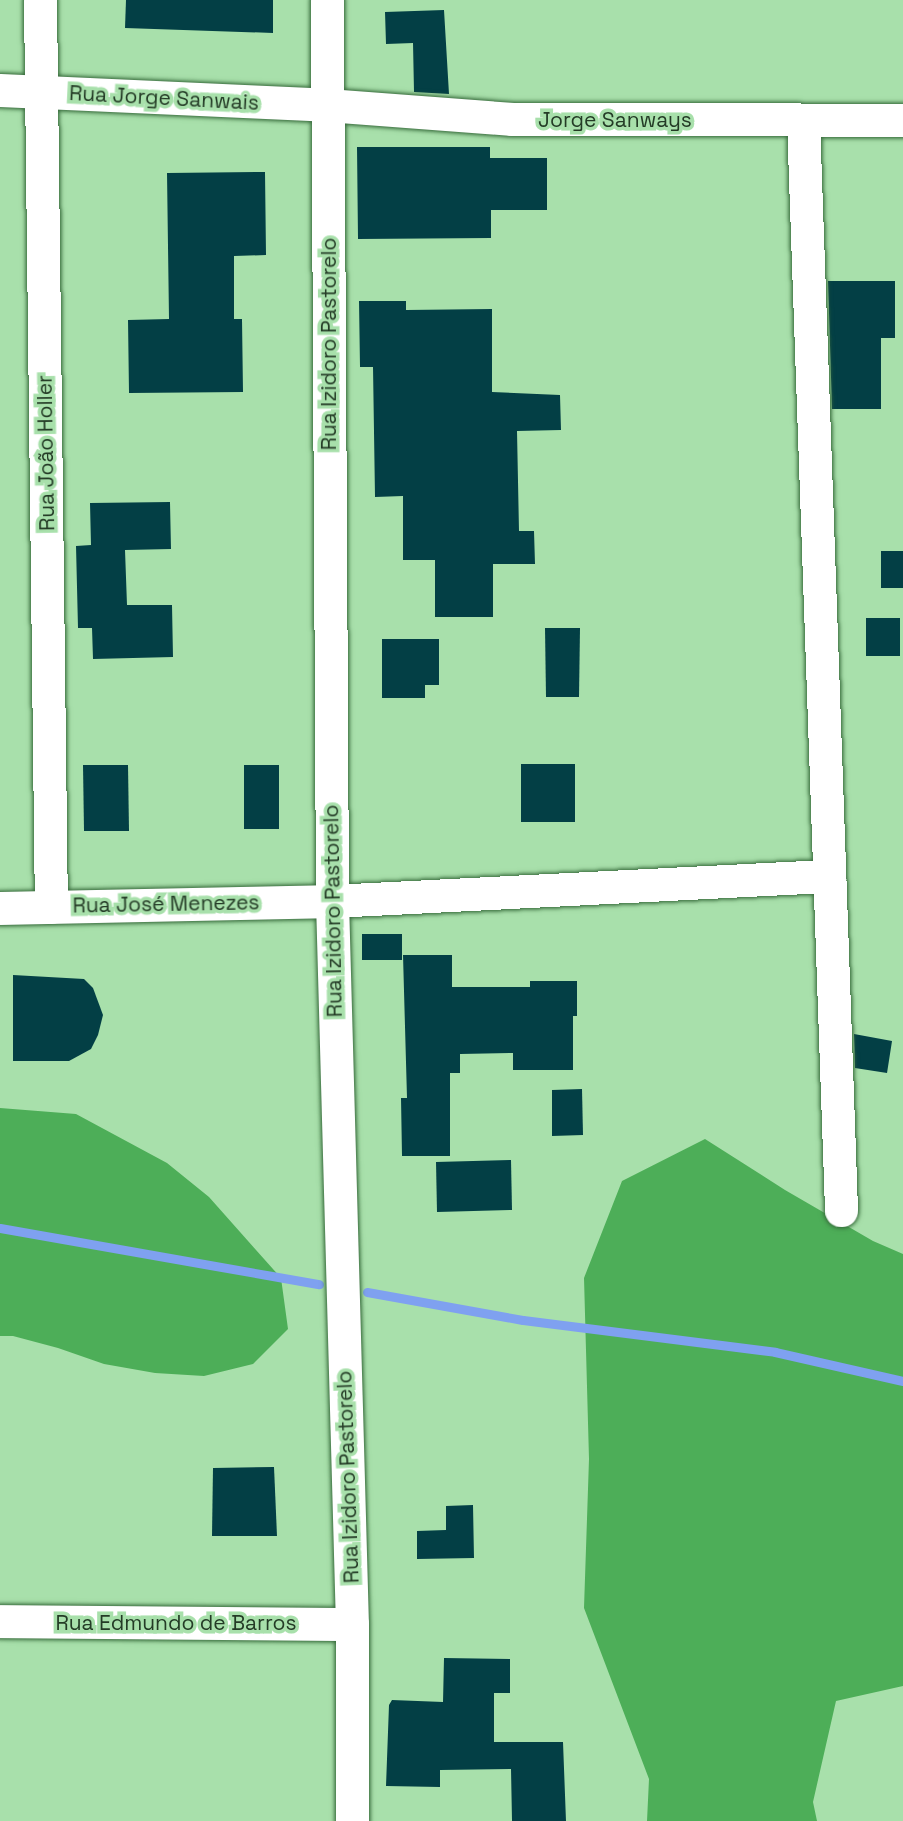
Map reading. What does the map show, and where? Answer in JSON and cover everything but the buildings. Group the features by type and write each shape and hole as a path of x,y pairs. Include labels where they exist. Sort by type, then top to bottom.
{"street":[{"name":"Rua João Holler","path":"40,0 51,907"},
{"name":"Rua Izidoro Pastorelo","path":"327,0 332,901 352,1624 352,1821"},
{"name":"Rua Jorge Sanwais","path":"0,90 327,105"},
{"name":"Jorge Sanways","path":"327,105 512,119 903,120"},
{"path":"803,121 841,1210"},
{"name":"Rua José Menezes","path":"0,908 332,901 829,876"},
{"name":"Rua Edmundo de Barros","path":"0,1621 352,1624"}],"green space":[{"path":"0,1108 76,1114 167,1163 209,1197 281,1278 288,1329 253,1364 204,1376 155,1373 104,1364 58,1348 13,1336 0,1336"},
{"path":"705,1139 785,1190 873,1241 903,1254 903,1686 836,1701 813,1802 817,1821 647,1821 649,1779 584,1608 589,1459 584,1278 622,1181"}],"waterway":[{"path":"0,1228 319,1284"},
{"path":"367,1292 523,1320 775,1352 903,1381"}]}
